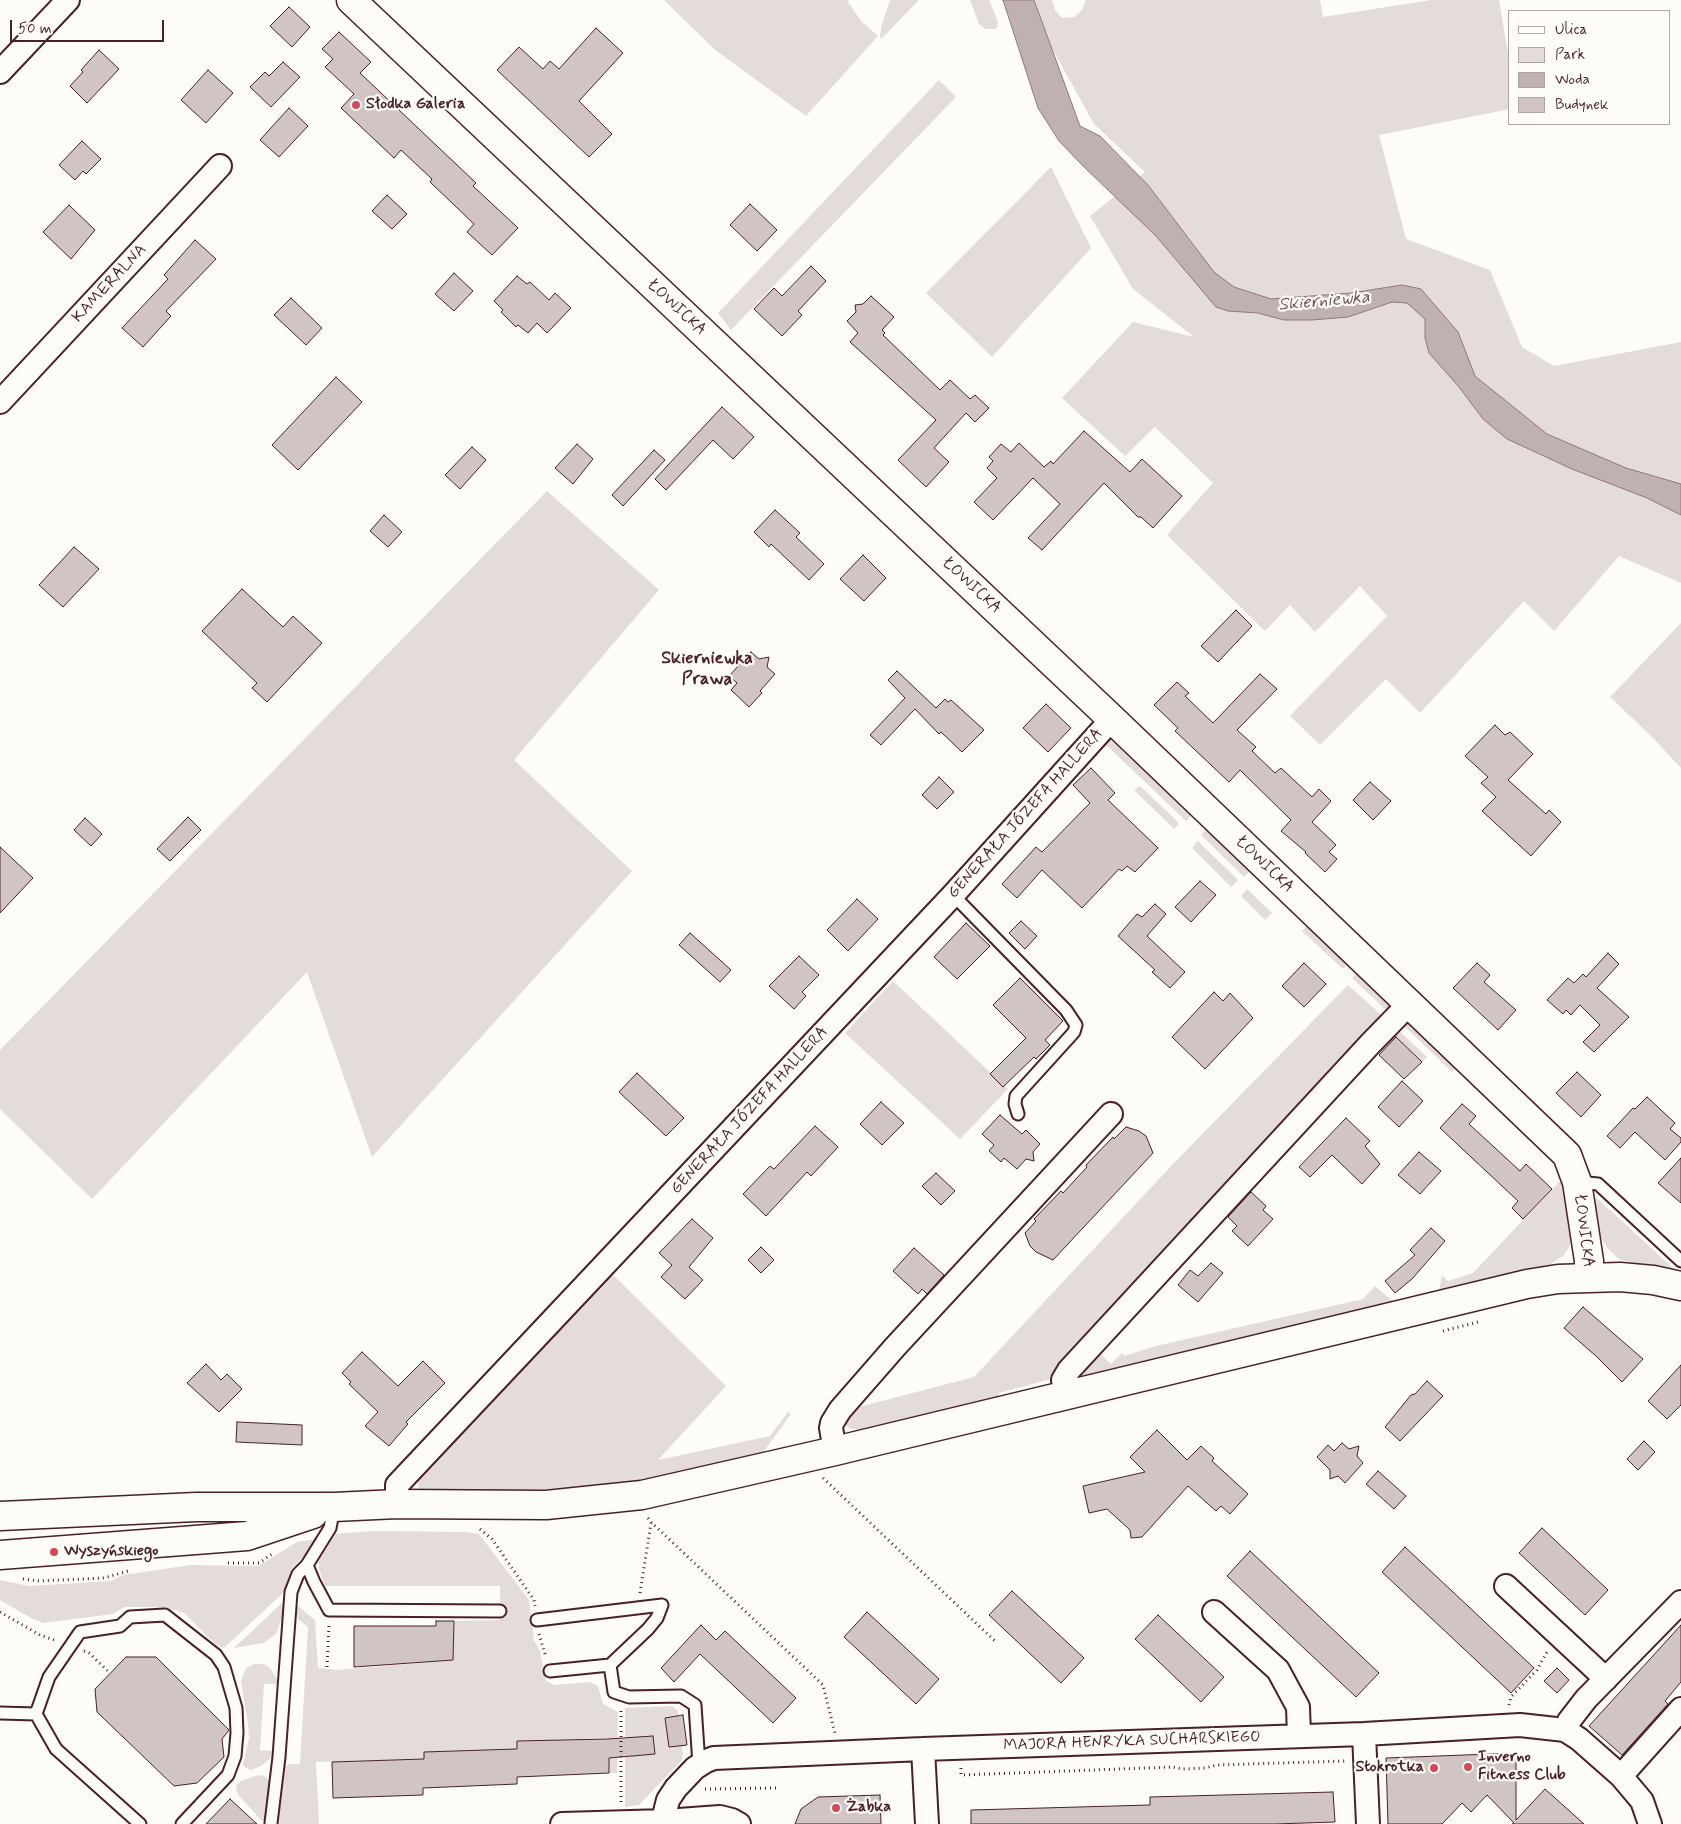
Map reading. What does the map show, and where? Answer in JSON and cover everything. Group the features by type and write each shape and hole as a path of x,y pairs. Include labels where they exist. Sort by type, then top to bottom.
{"main road":[{"name":"ŁOWICKA","path":"351,0 1112,719 1567,1155 1577,1182 1589,1261 1589,1277 1653,1280 1681,1286"},
{"path":"0,1516 196,1507 334,1507 397,1504 546,1505 642,1495 825,1453 1528,1284 1558,1279 1589,1277"},
{"path":"0,1555 247,1536 334,1507"}],"street":[{"path":"0,72 68,0"},
{"name":"KAMERALNA","path":"0,402 220,166"},
{"name":"GENERAŁA JÓZEFA HALLERA","path":"397,1504 398,1485 953,895 1112,719"},
{"path":"1066,1395 1063,1380 1069,1370 1409,1004"},
{"path":"825,1453 832,1423 840,1410 1111,1114"},
{"path":"1506,1586 1606,1679"},
{"path":"1650,1824 1642,1801 1621,1776 1566,1730 1577,1709 1681,1602"},
{"path":"1214,1612 1278,1670 1298,1707 1299,1736"},
{"path":"1621,1776 1681,1709"},
{"name":"MAJORA HENRYKA SUCHARSKIEGO","path":"665,1821 668,1800 676,1788 699,1765 714,1758 924,1748 1364,1734 1520,1725 1566,1730"},
{"path":"1364,1734 1368,1824"},
{"path":"924,1748 927,1824"},
{"path":"562,1824 720,1818 732,1820 739,1824"}],"lane":[{"path":"953,895 1066,1010 1076,1025 1074,1032 1016,1096 1015,1104 1018,1114"},
{"name":"ŁOWICKA","path":"1577,1182 1598,1184 1681,1261"},
{"path":"271,1823 279,1757 291,1592 298,1574 307,1564 330,1528 334,1507"},
{"path":"307,1564 329,1610 500,1611"},
{"path":"537,1620 662,1605 657,1618 648,1629 610,1665 550,1671"},
{"path":"140,1824 56,1749 36,1714 49,1677 80,1632 120,1626 130,1617 165,1615 216,1655 224,1667 236,1708 237,1733 235,1756 228,1775 182,1824"},
{"path":"610,1665 614,1692 629,1697 681,1696 695,1705 699,1765"},
{"path":"0,1713 36,1714"}],"path":[{"path":"825,1453 820,1475 997,1643"},
{"path":"644,1511 652,1522 823,1685 840,1752"},
{"path":"638,1608 652,1522"},
{"path":"327,1667 329,1610"},
{"path":"0,1612 40,1635 88,1653 110,1673"},
{"path":"1506,1712 1511,1697 1537,1670 1547,1651 1560,1636"},
{"path":"620,1810 621,1706"},
{"path":"961,1767 962,1775 1173,1767 1182,1769 1205,1768 1217,1765 1364,1760"},
{"path":"700,1788 776,1788"}],"green space":[{"path":"664,0 849,0 848,2 861,21 878,36 806,116 715,50"},
{"path":"890,0 919,0 881,39 882,24"},
{"path":"970,0 989,0 997,19 998,26 995,29 985,29 979,24"},
{"path":"1035,0 1052,0 1055,10 1062,18 1074,17 1082,10 1086,0 1320,0 1323,17 1431,0 1499,0 1508,53 1508,109 1379,135 1406,239 1490,270 1522,347 1554,366 1681,342 1681,583 1619,556 1554,631 1524,601 1420,713 1386,679 1320,745 1290,716 1387,616 1360,586 1315,632 1290,605 1265,631 1167,535 1213,483 1155,427 1125,456 1062,398 1133,322 1194,337 1133,289 1090,216 1145,172 1094,124 1048,41"},
{"path":"939,80 956,97 731,330 718,313"},
{"path":"1051,167 1091,248 992,357 926,293"},
{"path":"547,491 659,590 514,760 632,871 372,1157 307,972 92,1199 0,1109 0,1050"},
{"path":"1681,623 1681,768 1610,697"},
{"path":"1114,737 1193,813 1186,821 1102,741"},
{"path":"1140,786 1178,822 1174,829 1134,790"},
{"path":"1210,828 1251,870 1244,877 1201,835 1206,829"},
{"path":"1198,841 1238,880 1231,887 1192,848"},
{"path":"1247,889 1272,913 1265,920 1241,896"},
{"path":"1308,925 1349,963 1343,969 1302,931"},
{"path":"1359,971 1393,1003 1388,1012 1352,978"},
{"path":"893,981 1008,1089 960,1139 845,1033"},
{"path":"1348,985 1384,1017 1055,1378 999,1393 999,1397 904,1420 859,1430 848,1428 844,1421 851,1409 974,1377 1173,1164"},
{"path":"1411,1020 1457,1067 1452,1072 1402,1024"},
{"path":"1396,1028 1427,1057 1422,1062 1396,1037 1380,1053 1374,1048"},
{"path":"1559,1182 1565,1182 1572,1235 1570,1245 1564,1255 1551,1264 1539,1269 1439,1292 1442,1275 1448,1281 1473,1273"},
{"path":"1595,1198 1674,1269 1635,1264 1619,1259 1608,1249 1599,1234 1591,1203 1592,1199"},
{"path":"611,1273 726,1386 658,1460 770,1436 788,1412 791,1414 762,1454 652,1478 615,1484 532,1490 419,1490 418,1480 443,1450"},
{"path":"1375,1286 1394,1302 1074,1379 1097,1351 1111,1364 1122,1353 1124,1356 1156,1346 1363,1299"},
{"path":"372,1531 466,1532 479,1534 529,1600 534,1640 540,1651 546,1681 555,1685 590,1682 598,1686 603,1704 618,1712 617,1773 609,1773 608,1738 517,1741 517,1749 424,1752 424,1759 316,1762 319,1824 278,1824 286,1766 289,1764 300,1764 308,1627 298,1619 295,1604 315,1620 318,1668 337,1670 453,1660 454,1621 500,1620 500,1586 325,1586 319,1569 319,1561 336,1534"},
{"path":"318,1539 292,1568 286,1590 224,1648 215,1644 184,1613 175,1610 154,1607 125,1607 113,1614 43,1623 0,1600 0,1580 29,1586 111,1581 123,1575 191,1565 258,1566 297,1542"},
{"path":"283,1602 282,1618 276,1634 263,1643 234,1648"},
{"path":"254,1664 264,1664 270,1668 277,1679 277,1684 264,1684 260,1750 272,1751 271,1758 261,1766 251,1770 243,1765 249,1738 241,1681 246,1668"},
{"path":"672,1706 678,1711 682,1760 639,1805 625,1807 625,1708"},
{"path":"263,1775 270,1782 265,1821 261,1820 236,1790 237,1785 241,1781"}],"water":[{"name":"Skierniewka","path":"1003,0 1034,0 1080,126 1100,136 1148,185 1214,272 1234,287 1271,299 1351,293 1402,285 1421,289 1458,332 1475,376 1547,434 1626,468 1681,484 1681,515 1647,498 1572,469 1507,439 1483,419 1459,387 1429,353 1425,338 1425,319 1407,303 1392,302 1348,317 1312,320 1284,320 1258,313 1228,311 1216,307 1156,236 1059,141 1038,108"}],"building":[{"path":"289,7 310,27 292,47 270,26"},
{"path":"596,28 623,53 579,101 612,134 589,157 497,70 519,47 543,69 550,61 559,69"},
{"path":"339,32 371,62 360,73 476,183 473,186 518,228 492,255 467,232 474,224 430,182 432,179 401,150 394,158 341,108 354,94 325,67 333,59 322,49"},
{"path":"99,50 119,69 87,103 70,86"},
{"path":"283,62 300,77 271,107 250,87 265,72 269,76"},
{"path":"208,70 233,93 206,123 181,100"},
{"path":"289,108 308,126 279,157 260,140"},
{"path":"82,141 101,159 86,174 83,171 75,180 59,165"},
{"path":"387,195 407,214 392,229 372,211"},
{"path":"750,204 777,230 757,251 730,225"},
{"path":"69,205 95,230 71,259 43,232"},
{"path":"195,240 216,259 166,311 171,316 143,347 122,328 168,279 164,275"},
{"path":"811,266 826,281 798,311 802,315 782,336 754,309 774,288 782,296"},
{"path":"454,273 473,291 454,311 435,294"},
{"path":"517,276 527,284 530,282 549,300 555,293 571,308 547,333 537,323 528,333 518,325 516,327 501,312 503,310 494,301"},
{"path":"871,296 894,317 882,330 885,333 883,335 940,390 950,380 970,399 975,395 989,408 975,422 966,413 934,448 949,462 926,487 898,460 936,420 850,342 858,333 847,321 856,312 855,305 863,304"},
{"path":"291,298 322,328 306,345 274,315"},
{"path":"336,377 362,402 298,470 272,445"},
{"path":"722,407 754,437 733,459 713,440 666,490 655,479"},
{"path":"1084,431 1130,472 1142,459 1182,496 1153,528 1141,517 1138,517 1104,483 1042,550 1028,538 1060,504 1033,478 993,520 974,502 997,478 987,468 993,461 989,457 1001,444 1011,452 1019,443 1044,467 1051,461 1053,464"},
{"path":"577,444 593,459 573,484 555,468"},
{"path":"472,447 486,460 460,489 445,475"},
{"path":"654,450 665,460 623,506 612,495"},
{"path":"775,510 800,533 796,537 824,564 809,580 771,544 769,547 754,532"},
{"path":"384,515 402,532 388,547 370,531"},
{"path":"74,547 99,569 63,607 39,585"},
{"path":"863,555 886,578 864,601 840,579"},
{"path":"242,589 283,627 293,616 322,643 267,702 252,688 257,683 202,631"},
{"path":"1236,610 1252,626 1218,662 1201,646"},
{"path":"751,652 759,659 769,657 767,667 775,674 760,691 762,693 749,707 731,690 737,683 729,676"},
{"path":"897,671 936,708 945,699 948,702 951,700 984,730 962,752 941,732 939,734 915,709 881,745 870,735 905,698 888,680"},
{"path":"1260,674 1277,689 1237,730 1256,747 1252,751 1275,773 1281,768 1312,797 1319,789 1331,801 1312,822 1336,845 1329,852 1337,859 1325,872 1306,852 1281,831 1291,820 1240,770 1229,782 1175,731 1178,728 1154,705 1177,682 1189,693 1185,696 1213,723"},
{"path":"1046,704 1071,728 1048,752 1023,728"},
{"path":"1495,725 1505,735 1510,732 1533,754 1508,780 1546,814 1549,810 1561,822 1531,856 1482,811 1496,797 1481,783 1488,777 1465,756"},
{"path":"1091,768 1115,793 1108,800 1158,848 1135,872 1127,866 1122,871 1119,869 1082,908 1042,870 1017,898 1002,884 1036,847 1042,852 1090,803 1073,785"},
{"path":"939,777 954,792 937,809 922,795"},
{"path":"1370,782 1391,801 1373,820 1353,800"},
{"path":"188,817 201,830 170,861 157,849"},
{"path":"85,818 102,834 91,846 74,830"},
{"path":"0,847 33,878 0,913"},
{"path":"1200,881 1216,895 1191,922 1175,907"},
{"path":"857,899 878,919 848,951 827,930"},
{"path":"1155,904 1166,914 1147,936 1185,972 1170,988 1152,972 1155,970 1118,936 1137,914 1142,917"},
{"path":"1021,921 1037,936 1025,949 1009,933"},
{"path":"966,923 990,946 957,979 934,957"},
{"path":"690,933 731,970 720,982 679,945"},
{"path":"1608,953 1619,964 1597,988 1629,1017 1594,1052 1583,1042 1600,1025 1580,1005 1571,1015 1566,1010 1563,1014 1547,1000 1568,978 1574,983 1583,974 1586,977"},
{"path":"799,956 819,975 802,992 806,996 794,1009 769,986"},
{"path":"1304,963 1326,984 1304,1007 1282,986"},
{"path":"1477,963 1490,975 1484,982 1516,1010 1498,1030 1453,988"},
{"path":"1020,978 1063,1021 1045,1040 1050,1045 1036,1059 1034,1057 1003,1087 990,1074 1026,1038 993,1005"},
{"path":"1214,992 1223,1001 1230,993 1253,1018 1205,1069 1172,1037"},
{"path":"1396,1037 1422,1062 1404,1079 1379,1055"},
{"path":"1577,1072 1601,1095 1581,1117 1556,1093"},
{"path":"637,1073 684,1118 666,1136 619,1092"},
{"path":"1402,1081 1423,1101 1399,1127 1378,1107"},
{"path":"1647,1097 1675,1123 1670,1129 1681,1138 1681,1142 1665,1160 1635,1132 1620,1148 1607,1136 1633,1108 1635,1109"},
{"path":"881,1102 904,1123 882,1145 860,1124"},
{"path":"1462,1104 1476,1116 1469,1124 1520,1171 1526,1164 1552,1189 1523,1219 1512,1208 1518,1201 1440,1128"},
{"path":"1000,1115 1022,1134 1026,1130 1040,1144 1033,1152 1034,1161 1026,1159 1017,1169 1004,1158 1001,1162 989,1151 994,1145 982,1134"},
{"path":"1346,1118 1370,1141 1365,1146 1380,1164 1362,1184 1332,1155 1310,1177 1299,1167"},
{"path":"815,1126 838,1147 811,1176 807,1172 766,1216 743,1194 770,1166 774,1169"},
{"path":"1126,1127 1139,1131 1146,1136 1153,1153 1053,1260 1036,1252 1030,1246 1025,1233 1036,1221 1034,1219 1061,1191 1063,1193 1113,1137 1114,1139"},
{"path":"1419,1152 1441,1171 1420,1194 1398,1175"},
{"path":"1681,1158 1681,1203 1658,1183"},
{"path":"936,1173 955,1191 941,1205 922,1186"},
{"path":"1251,1192 1266,1206 1263,1210 1273,1219 1248,1246 1232,1231 1237,1226 1228,1217"},
{"path":"692,1219 713,1238 689,1267 703,1280 685,1299 661,1277 672,1265 659,1253"},
{"path":"1431,1228 1445,1241 1412,1279 1395,1293 1385,1281 1415,1255 1410,1250"},
{"path":"761,1247 774,1260 761,1273 748,1260"},
{"path":"914,1248 944,1275 927,1294 922,1289 918,1294 893,1271"},
{"path":"1211,1263 1223,1273 1198,1302 1178,1285 1190,1270 1198,1276"},
{"path":"1583,1307 1643,1359 1622,1382 1564,1328"},
{"path":"362,1352 398,1386 423,1361 445,1383 406,1422 408,1424 389,1446 365,1426 378,1412 349,1384 351,1382 342,1373"},
{"path":"206,1364 221,1380 227,1374 242,1389 219,1412 187,1383"},
{"path":"1681,1365 1681,1405 1667,1419 1648,1401"},
{"path":"1427,1381 1443,1396 1400,1441 1385,1427 1411,1395 1415,1394"},
{"path":"237,1422 302,1425 302,1445 236,1442"},
{"path":"1157,1430 1187,1460 1201,1446 1214,1458 1212,1461 1248,1494 1230,1514 1221,1506 1216,1511 1188,1486 1142,1537 1131,1538 1130,1530 1107,1509 1089,1513 1083,1486 1145,1472 1130,1457"},
{"path":"1644,1441 1655,1452 1638,1470 1627,1459"},
{"path":"1342,1443 1349,1449 1359,1446 1357,1456 1363,1463 1345,1483 1338,1476 1330,1479 1330,1470 1317,1457 1328,1445 1334,1451"},
{"path":"1378,1471 1406,1496 1394,1509 1366,1484"},
{"path":"1542,1528 1608,1590 1585,1615 1519,1553"},
{"path":"1405,1547 1534,1668 1511,1693 1382,1572"},
{"path":"1250,1551 1379,1673 1356,1697 1227,1576"},
{"path":"1012,1591 1084,1658 1061,1683 989,1615"},
{"path":"867,1612 939,1679 916,1704 844,1637"},
{"path":"1158,1615 1224,1677 1201,1702 1135,1639"},
{"path":"436,1621 454,1621 453,1660 354,1667 354,1626 436,1626"},
{"path":"701,1625 716,1640 725,1631 796,1698 773,1723 700,1654 674,1682 661,1668"},
{"path":"1681,1625 1681,1682 1665,1701 1668,1704 1622,1755 1589,1726"},
{"path":"126,1657 156,1657 229,1730 222,1739 224,1757 197,1783 174,1786 97,1712 95,1689"},
{"path":"1557,1668 1569,1680 1557,1693 1544,1681"},
{"path":"683,1715 687,1745 669,1747 665,1718"},
{"path":"653,1736 655,1754 609,1758 609,1773 517,1777 517,1784 423,1788 423,1795 333,1798 332,1762 424,1759 424,1752 517,1749 517,1741"},
{"path":"1516,1753 1516,1820 1545,1789 1584,1824 1512,1824 1514,1823 1487,1795 1471,1812 1462,1803 1442,1824 1388,1824 1386,1758"},
{"path":"1333,1792 1335,1822 1274,1824 971,1824 971,1810 1150,1805 1150,1797"},
{"path":"880,1795 881,1824 795,1824 801,1809 818,1797"},
{"path":"230,1799 257,1824 206,1824"}],"place":[{"name":"Słodka Galeria","path":"356,105"},
{"name":"Wyszyńskiego","path":"54,1552"},
{"name":"Inverno Fitness Club","path":"1468,1767"},
{"name":"Stokrotka","path":"1434,1768"},
{"name":"Żabka","path":"836,1808"}],"district":[{"name":"Skierniewka Prawa","path":"707,670"}]}
